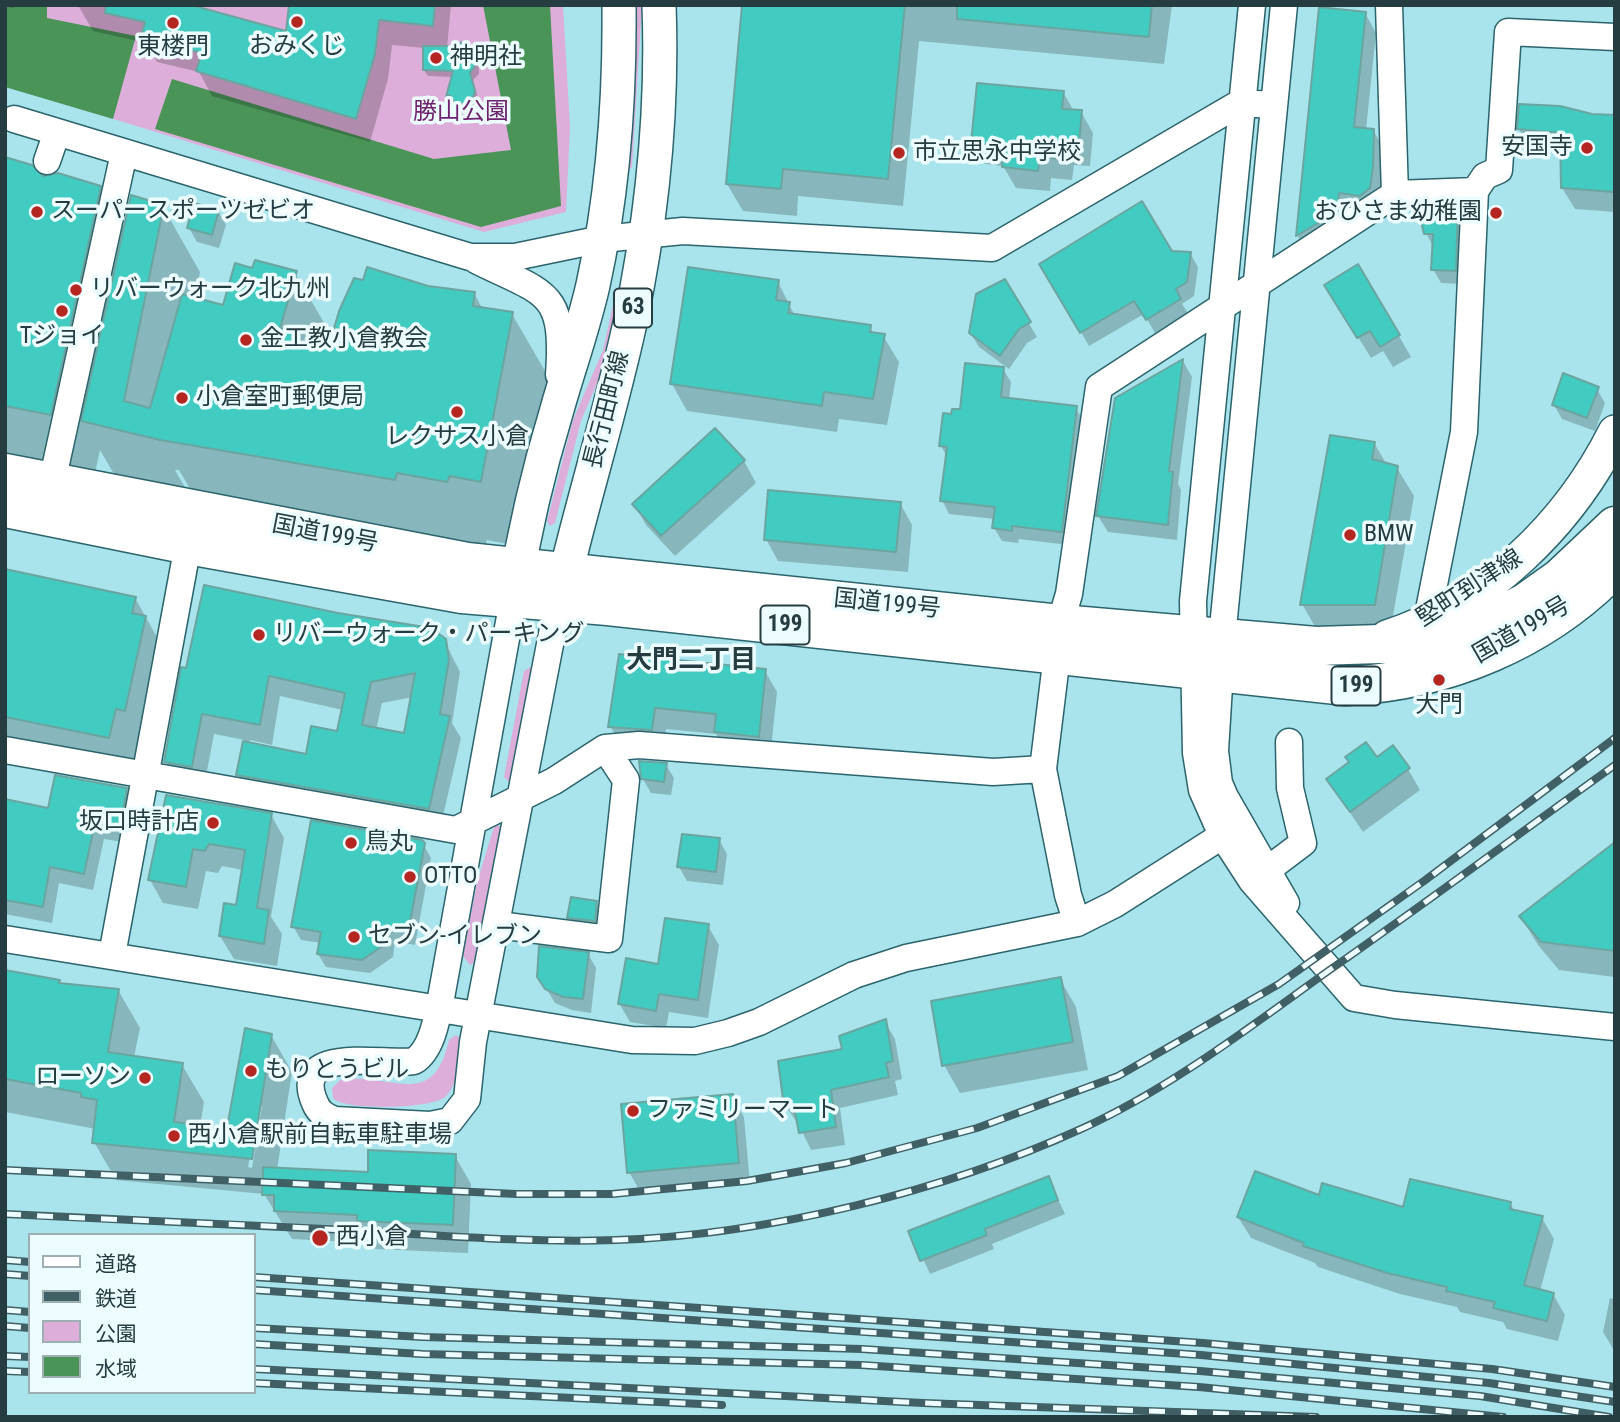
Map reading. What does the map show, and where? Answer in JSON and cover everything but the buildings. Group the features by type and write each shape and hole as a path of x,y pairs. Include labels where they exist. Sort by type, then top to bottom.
{"highway":[{"name":"国道199号","path":"5,473 467,562 516,584"},
{"name":"国道199号","path":"5,508 188,545 462,594 516,584 562,587 1207,654 1412,643 1473,629 1525,603 1560,578 1615,526"},
{"name":"国道199号","path":"1207,654 1317,685 1378,685 1441,672 1490,654 1512,642 1568,607 1612,570"},
{"path":"1512,642 1544,607 1560,578 1589,582 1612,570"}],"main road":[{"name":"長行田町線","path":"516,584 556,412 578,346 602,239 617,108 619,5"},
{"name":"長行田町線","path":"562,587 629,326 645,232 659,90 659,5"},
{"name":"堅町到津線","path":"1351,647 1396,634 1427,620 1495,578 1556,524 1599,464 1615,432"},
{"name":"堅町到津線","path":"1560,578 1615,443"},
{"path":"1556,524 1544,544 1547,562 1560,578"}],"street":[{"path":"1252,5 1240,103 1223,305 1207,654 1216,768 1231,830 1302,936 1354,998 1395,1005 1615,1027"},
{"path":"1207,654 1257,284 1284,5"},
{"path":"1389,5 1395,194"},
{"path":"1427,620 1464,432 1475,191 1485,176 1499,170 1508,33 1615,37"},
{"path":"470,257 514,257 645,232 992,248 1240,103 1274,105"},
{"path":"14,120 470,257 536,290 554,307 561,326 556,412"},
{"path":"47,162 57,132"},
{"path":"52,482 124,153"},
{"path":"1077,923 1068,895 1043,769 1058,639 1069,594 1099,387 1395,194 1475,191"},
{"path":"112,955 188,545"},
{"path":"516,584 439,1008 428,1045 414,1061 341,1060 324,1064 317,1070 312,1093 321,1112 346,1122 430,1125 450,1121 467,1099 479,1015 562,587"},
{"path":"1260,876 1303,843 1290,788 1289,742"},
{"path":"5,750 143,777 456,830 554,781 605,748 639,744 993,772 1043,769"},
{"path":"498,925 609,939 626,780 605,748"},
{"path":"5,939 632,1040 695,1041 759,1022 854,975 906,958 1077,923 1115,904 1231,830"}],"green space":[{"name":"勝山公園","path":"5,5 563,5 570,127 566,212 484,232 5,86"},
{"path":"634,5 642,5 632,167 627,172"},
{"path":"619,302 611,350 581,421 555,523 550,526 547,521 573,420 603,350 613,305"},
{"path":"533,668 509,782 504,777 524,671"},
{"path":"495,824 503,828 476,961 470,965 463,956 477,882"},
{"path":"456,1035 461,1039 459,1062 453,1086 445,1097 423,1104 388,1107 353,1105 333,1098 332,1088 340,1080 359,1079 408,1084 421,1082 432,1076 442,1062 449,1040"}],"water":[{"path":"5,5 47,5 47,18 136,36 113,119 5,87"},
{"path":"483,5 550,5 561,206 481,227 155,129 172,79 434,159 511,150"}],"railway":[{"path":"5,1170 516,1194 612,1194 747,1181 846,1163 977,1128 1118,1076 1279,984 1424,881 1615,738"},
{"path":"5,1214 582,1241 674,1236 733,1229 794,1219 914,1190 1028,1151 1081,1129 1147,1095 1240,1034 1615,765"},
{"path":"5,1260 28,1262"},
{"path":"5,1274 28,1276"},
{"path":"256,1277 1203,1343 1492,1369 1615,1387"},
{"path":"256,1290 1201,1355 1489,1383 1615,1402"},
{"path":"5,1310 28,1312"},
{"path":"5,1326 28,1328"},
{"path":"256,1328 423,1337 862,1349 1200,1371 1480,1396 1609,1417"},
{"path":"256,1344 422,1354 861,1365 1199,1387 1503,1417"},
{"path":"5,1356 28,1357"},
{"path":"256,1369 923,1403 1316,1417"},
{"path":"5,1371 28,1372"},
{"path":"256,1383 722,1405"}],"place":[{"name":"おみくじ","path":"297,22"},
{"name":"東楼門","path":"173,23"},
{"name":"神明社","path":"436,58"},
{"name":"安国寺","path":"1587,148"},
{"name":"市立思永中学校","path":"899,153"},
{"name":"スーパースポーツゼビオ","path":"37,212"},
{"name":"おひさま幼稚園","path":"1496,213"},
{"name":"リバーウォーク北九州","path":"76,290"},
{"name":"Tジョイ","path":"62,311"},
{"name":"金工教小倉教会","path":"246,340"},
{"name":"小倉室町郵便局","path":"182,398"},
{"name":"レクサス小倉","path":"457,412"},
{"name":"BMW","path":"1350,535"},
{"name":"リバーウォーク・パーキング","path":"259,635"},
{"name":"大門","path":"1439,680"},
{"name":"坂口時計店","path":"213,823"},
{"name":"鳥丸","path":"351,843"},
{"name":"OTTO","path":"410,877"},
{"name":"セブン-イレブン","path":"354,937"},
{"name":"もりとうビル","path":"251,1071"},
{"name":"ローソン","path":"145,1078"},
{"name":"ファミリーマート","path":"633,1111"},
{"name":"西小倉駅前自転車駐車場","path":"174,1136"},
{"name":"西小倉","path":"320,1238"}],"district":[{"name":"大門二丁目","path":"691,661"}]}
